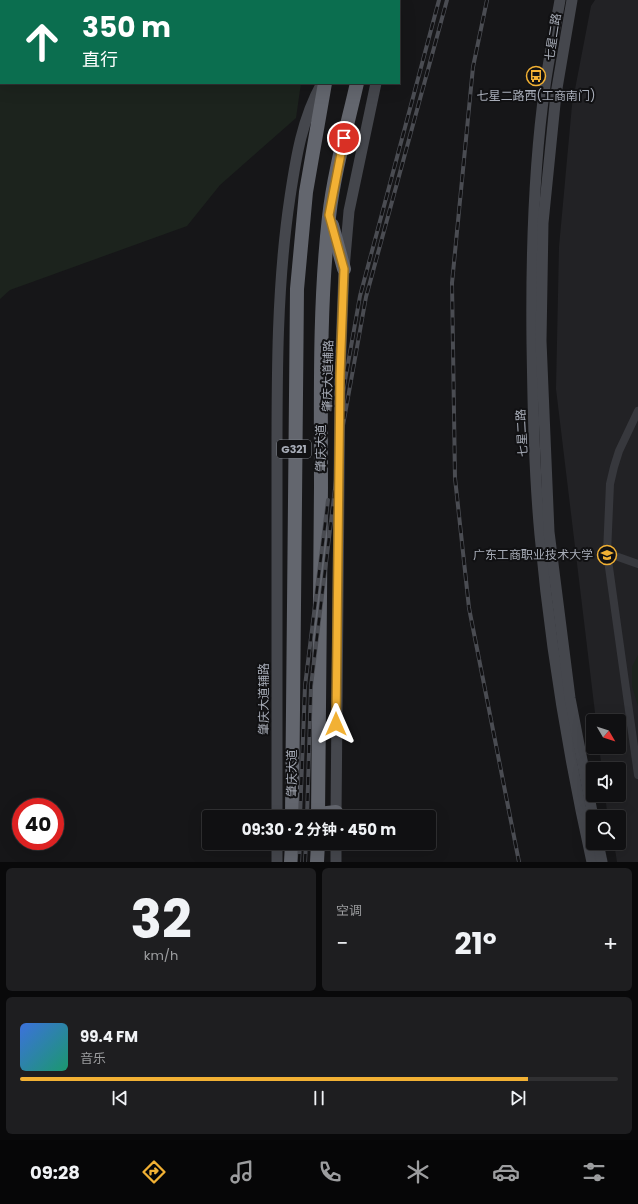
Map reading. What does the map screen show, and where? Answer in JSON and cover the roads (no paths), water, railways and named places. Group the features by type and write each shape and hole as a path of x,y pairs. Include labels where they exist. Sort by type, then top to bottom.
{"highway":[{"name":"肇庆大道","path":"292,810 297,288 306,192 324,84"},
{"name":"肇庆大道","path":"318,810 323,311 329,215 344,138 358,84"},
{"path":"329,215 344,269"},
{"path":"291,862 292,850"},
{"path":"317,862 318,850"}],"street":[{"name":"七星二路","path":"560,0 545,87 536,175 531,262 533,394 540,534 550,621 564,724 592,862"},
{"name":"七星二路","path":"572,0 556,94 543,223 541,266 542,363 549,532 570,698 592,810"},
{"name":"肇庆大道辅路","path":"277,810 277,395 279,307 287,218 302,127 313,99 323,84"},
{"name":"肇庆大道辅路","path":"336,810 340,423 344,269 349,211 376,84"},
{"path":"638,411 619,452 610,484 607,553 638,774"},
{"path":"607,553 638,564"},
{"path":"277,850 277,862"},
{"path":"336,850 336,862"},
{"path":"599,850 602,862"}],"railway":[{"path":"341,403 360,296 439,0"},
{"path":"307,810 311,686 342,431 366,297 447,0"},
{"path":"487,0 473,67 452,283 455,478 469,608 519,862"},
{"path":"300,810 305,686 328,500"},
{"path":"299,862 300,850"},
{"path":"305,862 306,850"}],"place":[{"name":"七星二路西(工商南门)","path":"536,76"},
{"name":"广东工商职业技术大学","path":"607,555"}]}
